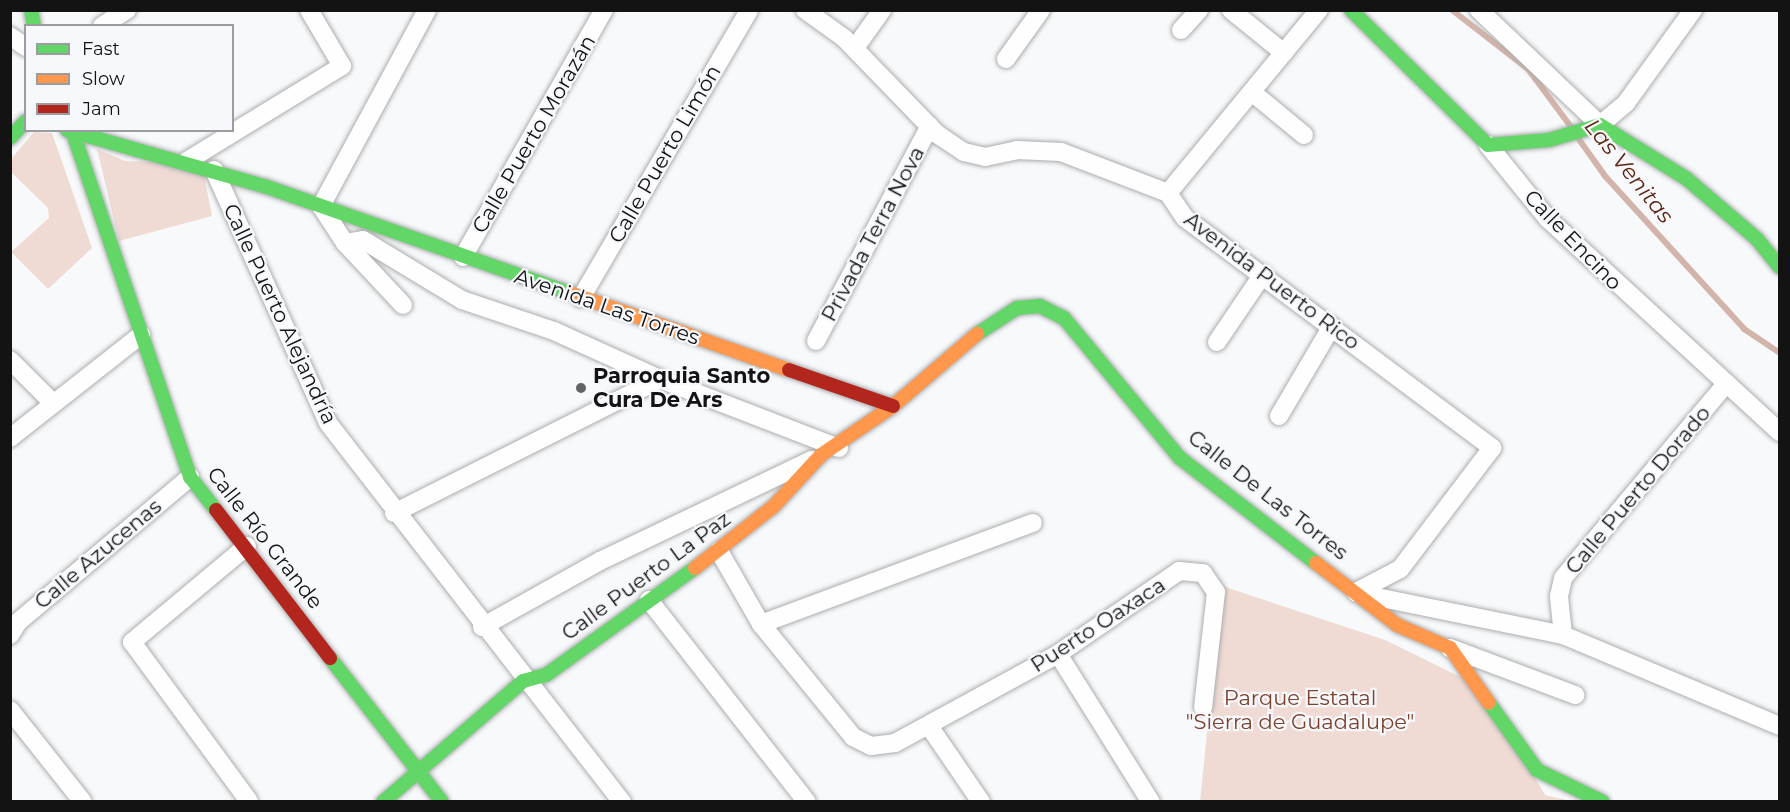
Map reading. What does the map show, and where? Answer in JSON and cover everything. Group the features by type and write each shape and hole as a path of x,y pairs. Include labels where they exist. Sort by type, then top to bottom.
{"street":[{"path":"105,24 127,10"},
{"path":"188,161 342,66 309,10"},
{"path":"403,305 345,243 321,206 428,10"},
{"name":"Calle Puerto Morazán","path":"463,257 604,10"},
{"name":"Calle Puerto Limón","path":"581,298 749,10"},
{"name":"Avenida Puerto Rico","path":"805,10 855,48 930,126 964,152 985,157 1017,150 1061,152 1168,193 1185,218 1263,274 1492,448 1400,569 1356,592"},
{"path":"855,48 882,10"},
{"path":"1006,59 1041,10"},
{"path":"1181,30 1199,10"},
{"path":"1231,10 1284,53"},
{"path":"1168,193 1253,93 1319,10"},
{"path":"1351,10 1488,145 1562,136 1594,127 1626,103 1693,10"},
{"path":"1479,10 1594,127 1687,179 1757,239 1779,267"},
{"path":"10,36 24,46"},
{"path":"1253,93 1304,135"},
{"path":"10,138 22,115"},
{"name":"Privada Terra Nova","path":"816,341 930,126"},
{"name":"Calle Río Grande","path":"70,132 190,477 247,546 442,801"},
{"name":"Avenida Las Torres","path":"74,132 188,161 893,406"},
{"name":"Calle Encino","path":"1488,145 1548,219 1779,432"},
{"name":"Calle Puerto Alejandría","path":"214,170 328,423 523,681 622,801"},
{"name":"Avenida Las Torres","path":"345,243 363,240 462,300 554,331 660,380 839,447"},
{"path":"1217,342 1263,274"},
{"name":"Calle Puerto La Paz","path":"382,801 523,681 546,675 719,551 774,506 821,456 839,447 893,406 990,322 1017,308 1040,306 1065,318"},
{"name":"Calle De Las Torres","path":"1065,318 1180,458 1397,625 1450,648"},
{"path":"1279,416 1332,326"},
{"path":"10,438 53,402 141,336"},
{"path":"10,360 53,402"},
{"path":"394,513 660,380"},
{"name":"Calle Puerto Dorado","path":"1563,635 1559,597 1563,578 1726,384"},
{"path":"482,627 600,561 821,456"},
{"name":"Calle Azucenas","path":"13,624 190,477"},
{"path":"719,551 761,624 1033,523"},
{"path":"247,546 132,642 249,801"},
{"name":"Puerto Oaxaca","path":"761,624 853,737 870,746 895,743 1058,654 1179,571 1203,573 1216,592 1203,707"},
{"path":"1356,592 1563,635 1777,726"},
{"path":"649,600 807,801"},
{"path":"1450,648 1575,694"},
{"path":"1450,648 1537,770 1603,801"},
{"path":"1058,654 1151,801"},
{"path":"10,710 83,801"},
{"path":"929,726 981,801"}],"green space":[{"path":"34,132 52,133 92,248 48,289 11,252 49,218 48,208 11,172 11,159"},
{"path":"97,149 125,161 158,162 204,175 212,216 119,241"},
{"name":"Parque Estatal \"Sierra de Guadalupe\"","path":"1222,586 1385,640 1483,688 1545,795 1571,801 1200,802"}],"waterway":[{"name":"Las Venitas","path":"1452,10 1528,69 1571,127"},
{"name":"Las Venitas","path":"1578,138 1605,176 1744,329 1780,353"}],"traffic: fast":[{"path":"31,10 34,24"},
{"path":"1351,10 1488,145 1549,140 1600,125 1687,179 1757,239 1780,267"},
{"path":"10,138 24,123"},
{"path":"73,132 190,477 216,510"},
{"path":"74,132 267,187 570,293"},
{"path":"977,334 1017,308 1040,306 1064,318 1180,458 1316,563"},
{"path":"383,802 523,681 546,675 695,568"},
{"path":"330,658 442,802"},
{"path":"1489,703 1537,770 1603,802"}],"traffic: slow":[{"path":"570,293 789,370"},
{"path":"695,568 774,506 821,455 893,406 977,334"},
{"path":"1316,563 1397,625 1450,648 1489,703"}],"traffic: jam":[{"path":"789,370 893,406"},
{"path":"216,510 330,658"}],"place":[{"name":"Parroquia Santo Cura De Ars","path":"581,388"}]}
